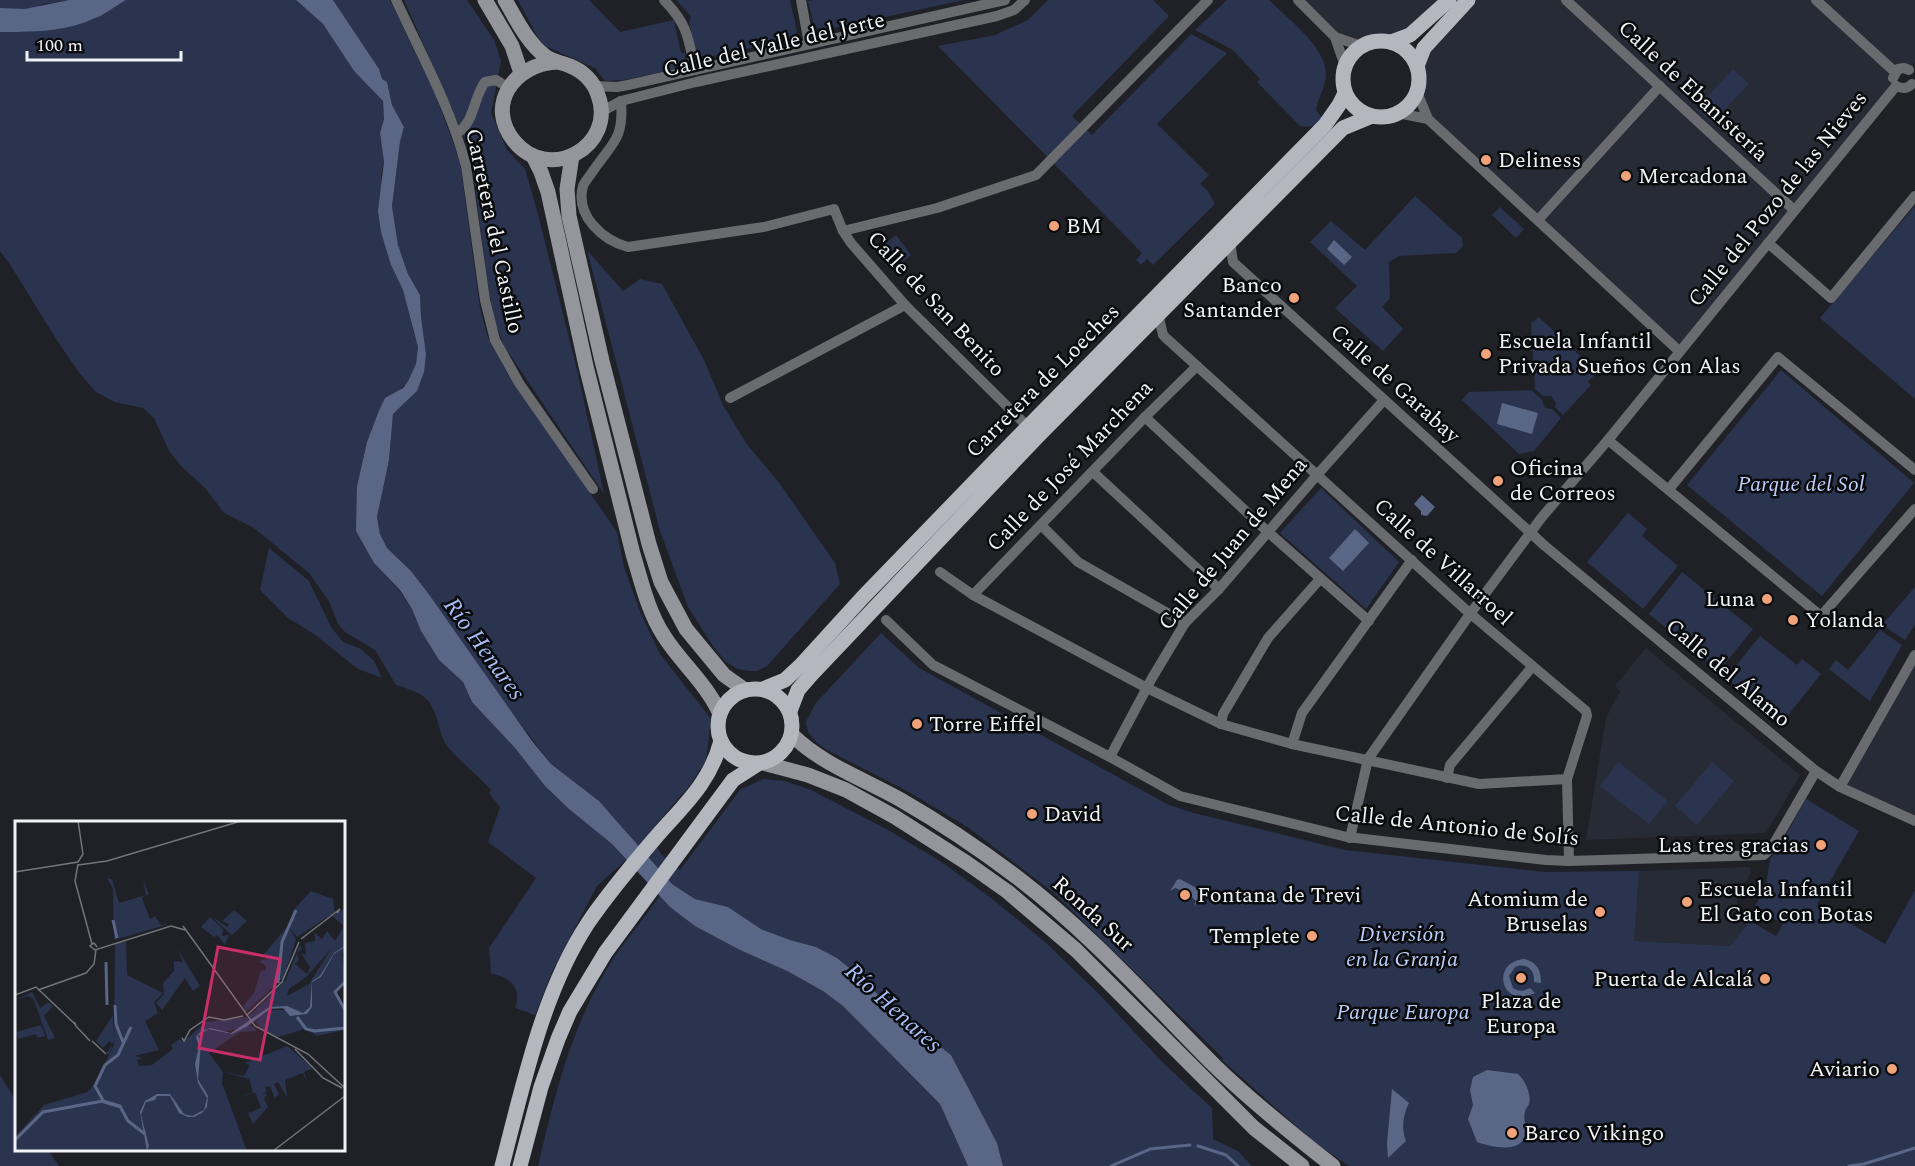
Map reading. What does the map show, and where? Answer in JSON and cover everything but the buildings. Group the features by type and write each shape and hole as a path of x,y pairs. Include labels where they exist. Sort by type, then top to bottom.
{"main road":[{"path":"485,0 512,46 521,73"},
{"path":"505,0 536,48 546,58 571,66 584,74 598,94 601,112 593,138 572,156 553,160 533,156 519,148 509,135 504,120 504,103 509,88 521,73 532,66 557,62"},
{"path":"1391,42 1409,53 1417,66 1419,75 1417,92 1407,107 1398,113 1389,117 1372,116 1360,111 1345,93 1343,80 1345,66 1352,54 1361,46 1372,41 1391,42 1410,35 1449,0"},
{"path":"1417,66 1424,48 1468,0"},
{"name":"Carretera de Loeches","path":"763,689 785,680 801,665 863,597 1325,125 1340,105 1345,93"},
{"name":"Carretera de Loeches","path":"790,711 798,690 811,675 1036,437 1343,128 1372,116"},
{"path":"533,156 548,192 586,366 642,584 662,634 713,698 720,714"},
{"path":"572,156 567,189 569,216 605,373 661,582 686,629 724,675 745,690"},
{"path":"520,1166 541,1087 558,1039 584,987 605,954 733,780 779,755 787,746 792,735 793,723 790,711 779,697 763,689 745,690 729,699 720,714 718,728 721,741 732,756 749,763 761,763"},
{"name":"Ronda Sur","path":"792,735 813,753 901,800 1018,878 1087,936 1253,1101 1333,1166"},
{"path":"502,1166 540,1026 565,966 587,925 619,880 697,792 710,772 721,741"},
{"name":"Ronda Sur","path":"761,763 808,775 846,790 904,823 1008,892 1076,950 1254,1128 1302,1166"},
{"path":"529,1166 558,1039"}],"street":[{"name":"Carretera del Castillo","path":"396,0 457,134 466,166 484,300 495,340 519,383 593,489"},
{"path":"664,0 684,24 695,70"},
{"path":"801,0 809,44"},
{"name":"Calle del Valle del Jerte","path":"594,86 612,87 695,70 1005,0"},
{"name":"Calle del Valle del Jerte","path":"601,112 621,101 723,76 997,16 1014,10 1025,0"},
{"path":"843,231 937,208 1036,175 1208,0"},
{"path":"1298,0 1335,38 1345,66"},
{"name":"Calle de Ebanistería","path":"1566,0 1794,210"},
{"path":"1816,0 1895,72"},
{"path":"1335,38 1361,46"},
{"path":"1912,67 1914,85 1908,88 1896,86 1895,72 1912,67"},
{"path":"457,134 468,123 485,82 496,80 509,88"},
{"name":"Calle del Pozo de las Nieves","path":"1350,838 1368,759 1470,614 1530,533 1896,86"},
{"path":"1538,220 1660,87"},
{"path":"1417,92 1428,119 1679,351"},
{"name":"Calle de San Benito","path":"621,101 622,119 619,132 610,150 584,184 583,210 592,224 618,244 628,247 764,227 834,209 843,231 905,305 1028,427"},
{"path":"1398,113 1428,119"},
{"path":"1768,243 1831,298 1915,196"},
{"path":"1211,262 1235,264 1230,242"},
{"name":"Calle de Garabay","path":"1235,264 1530,533"},
{"path":"730,398 905,305"},
{"path":"1141,332 1163,335 1158,314"},
{"name":"Calle de Villarroel","path":"1163,335 1470,614 1586,711 1587,716 1568,779 1569,861"},
{"path":"1669,489 1778,357 1915,470"},
{"name":"Calle de José Marchena","path":"973,595 1197,366"},
{"name":"Calle de Juan de Mena","path":"1110,757 1185,623 1219,589 1384,400"},
{"path":"1145,417 1268,532 1369,621"},
{"path":"1608,440 1821,616 1915,509"},
{"path":"1093,472 1219,589"},
{"path":"1041,525 1078,562 1185,623"},
{"name":"Calle del Álamo","path":"1530,533 1816,771 1840,788 1915,821"},
{"path":"1292,744 1302,713 1412,560"},
{"path":"940,572 973,595 1147,688 1221,724 1292,744 1479,784 1568,779"},
{"path":"1221,724 1223,714 1268,638 1320,579"},
{"name":"Calle de Antonio de Solís","path":"886,620 933,665 1180,796 1350,838 1569,861 1764,855 1772,847 1816,771"},
{"path":"1840,788 1915,655"},
{"path":"1447,778 1450,765 1532,667"}],"shaded area":[{"path":"69,0 126,0 106,13 71,27 0,32 0,8 25,9"},
{"path":"296,0 333,0 379,69 382,79 387,82 392,105 404,127 392,206 398,245 408,274 420,295 426,354 424,372 417,391 393,414 389,460 377,517 380,534 387,548 411,571 428,593 532,741 551,764 599,801 672,884 695,899 728,907 761,929 816,947 837,958 864,980 891,1008 951,1055 997,1143 1003,1166 968,1166 940,1104 843,1006 823,991 787,971 695,926 670,907 612,844 545,786 515,748 472,702 463,682 439,660 400,590 374,563 356,531 357,486 367,442 378,413 385,398 403,388 408,381 416,364 418,347 403,290 391,265 381,232 378,211 384,162 380,133 384,119 383,101 354,71 323,24"},
{"path":"1298,0 1449,0 1391,42 1372,41 1361,46 1335,37"},
{"path":"1468,0 1915,0 1915,63 1909,70 1904,68 1679,351 1428,119 1417,92 1419,76 1417,66"},
{"path":"1334,240 1352,257 1344,265 1327,249"},
{"path":"1502,403 1538,413 1532,434 1497,424"},
{"path":"1422,495 1435,507 1427,516 1421,515 1421,511 1414,504"},
{"path":"1355,529 1369,543 1343,571 1329,558"},
{"path":"1646,648 1800,775 1766,833 1586,840 1606,718 1620,691 1615,686"},
{"path":"1915,655 1915,821 1840,787"},
{"name":"Escuela Infantil El Gato con Botas","path":"1750,867 1751,872 1737,896 1737,907 1740,913 1750,921 1731,946 1633,941 1639,871"},
{"path":"1180,879 1200,890 1201,897 1194,907 1196,901 1186,892 1175,888 1170,891"},
{"path":"1525,959 1538,968 1541,983 1534,982 1532,971 1527,966 1515,967 1509,976 1513,988 1522,991 1530,988 1535,993 1523,997 1507,990 1504,975 1507,968 1514,962"},
{"path":"1487,1070 1518,1074 1530,1096 1524,1114 1526,1132 1524,1139 1513,1147 1498,1147 1477,1142 1468,1119 1473,1105 1470,1090 1473,1077"},
{"path":"1392,1089 1409,1103 1403,1122 1406,1141 1388,1158 1387,1143"}],"green space":[{"path":"0,0 69,0 40,5 20,32 71,26 94,19 126,0 296,0 323,24 354,71 383,101 384,119 380,133 384,162 381,175 391,265 403,290 418,347 416,364 408,381 378,413 367,442 357,486 374,563 399,590 412,609 421,631 439,660 463,682 472,702 515,748 545,786 612,844 626,860 597,886 552,972 535,1015 515,1008 516,989 509,981 491,973 489,948 536,878 488,842 500,807 489,793 491,790 446,745 429,702 420,694 396,685 375,650 345,632 338,624 329,601 309,573 254,528 224,513 205,488 181,466 169,451 154,418 143,408 115,402 96,392 80,374 58,342 0,251"},
{"path":"333,0 390,0 436,96 460,162 480,308 487,335 507,373 617,532 624,567 641,614 660,654 711,719 706,760 691,784 648,834 662,855 680,870 740,790 763,779 785,781 811,790 888,830 940,861 991,898 1045,942 1100,995 1163,1063 1212,1108 1213,1139 1238,1151 1252,1166 1003,1166 997,1143 951,1055 891,1008 864,980 837,958 816,947 761,929 728,907 695,899 672,884 599,801 551,764 506,705 428,593 411,571 387,548 380,534 377,517 389,460 393,414 417,391 426,354 420,295 408,274 398,245 392,206 404,127 392,105 387,82 381,79 379,69"},
{"path":"404,0 467,0 494,40 501,61 491,113 507,150 525,169 578,374 604,494 504,346 494,319 487,280 471,153"},
{"path":"518,0 589,0 620,32 674,20 681,53 685,53 684,61 676,69 624,80 605,81 595,68 545,46 537,36"},
{"path":"676,0 790,0 797,32 791,39 704,58 696,52 689,23 691,16"},
{"path":"964,0 820,31 814,25 808,1"},
{"path":"1048,0 1153,0 1169,16 1072,116 1092,135 1191,34 1227,53 1157,124 1209,175 1200,184 1207,190 1215,204 1153,265 1147,259 1141,265 1136,260 1142,253 938,46 995,35 1028,20"},
{"path":"1227,0 1269,0 1313,43 1320,54 1326,74 1316,110 1323,119 1318,123 1310,127 1300,126 1257,82 1260,79 1233,50 1195,30"},
{"path":"1733,69 1749,84 1712,123 1696,109"},
{"path":"1415,196 1462,238 1463,246 1456,253 1399,256 1389,262 1390,298 1382,307 1403,329 1383,351 1335,308 1357,286 1310,242 1331,221 1365,250"},
{"path":"1915,206 1915,399 1820,318"},
{"path":"1500,207 1524,229 1516,238 1492,215"},
{"path":"896,235 911,255 893,269 877,250"},
{"path":"587,250 623,291 640,279 662,284 704,360 723,405 746,443 780,484 835,563 840,584 767,666 757,671 738,669 726,662 688,607 660,531"},
{"path":"1539,317 1597,372 1588,382 1591,385 1563,415 1555,407 1556,403 1551,396 1543,396 1535,389 1531,323"},
{"name":"Parque del Sol","path":"1781,370 1914,483 1822,596 1687,485"},
{"path":"1531,390 1542,400 1545,408 1552,409 1561,418 1534,451 1519,454 1462,400 1469,392"},
{"path":"1321,488 1399,562 1366,609 1280,533"},
{"path":"1628,513 1647,529 1642,536 1678,566 1643,609 1587,562"},
{"path":"269,548 309,581 331,627 343,642 361,649 374,661 382,678 358,669 314,634 288,618 260,590"},
{"path":"1682,572 1753,629 1719,671 1649,614"},
{"path":"1915,587 1915,625 1905,640 1882,625"},
{"path":"1880,630 1902,645 1870,701 1829,669 1836,660 1848,670"},
{"name":"Parque Europa","path":"881,633 919,668 1167,804 1190,812 1345,850 1545,872 1639,871 1634,941 1730,946 1750,921 1776,936 1783,924 1754,908 1766,885 1770,859 1777,851 1806,799 1859,831 1817,904 1885,944 1915,890 1915,1166 1349,1166 1314,1142 1222,1060 1223,1058 1054,893 969,828 907,791 817,743 808,732 806,722 815,704"},
{"path":"1760,636 1797,665 1802,659 1821,674 1781,724 1726,678"},
{"path":"1618,762 1668,801 1649,824 1600,786"},
{"path":"1712,762 1734,781 1697,825 1675,806"},
{"path":"660,895 670,907 740,950 787,971 823,991 843,1006 940,1104 968,1166 538,1166 565,1064 583,1015 608,967"},
{"path":"0,1075 15,1099 15,1151 49,1151 59,1166 0,1166"}],"waterway":[{"path":"1111,1166 1150,1149 1190,1145"},
{"path":"1198,1146 1226,1155 1238,1166"},
{"path":"1849,1166 1864,1164 1915,1148"}],"place":[{"name":"Deliness","path":"1486,160"},
{"name":"Mercadona","path":"1626,176"},
{"name":"BM","path":"1054,226"},
{"name":"Banco Santander","path":"1294,298"},
{"name":"Escuela Infantil Privada Sueños Con Alas","path":"1486,354"},
{"name":"Oficina de Correos","path":"1498,481"},
{"name":"Luna","path":"1767,599"},
{"name":"Yolanda","path":"1793,620"},
{"name":"Torre Eiffel","path":"917,724"},
{"name":"David","path":"1032,814"},
{"name":"Las tres gracias","path":"1821,845"},
{"name":"Fontana de Trevi","path":"1185,895"},
{"name":"Escuela Infantil El Gato con Botas","path":"1687,902"},
{"name":"Atomium de Bruselas","path":"1600,912"},
{"name":"Templete","path":"1312,936"},
{"name":"Plaza de Europa","path":"1521,978"},
{"name":"Puerta de Alcalá","path":"1765,979"},
{"name":"Aviario","path":"1892,1069"},
{"name":"Barco Vikingo","path":"1512,1133"}],"water label":[{"name":"Río Henares","path":"484,649"},
{"name":"Río Henares","path":"893,1008"}],"park label":[{"name":"Diversión en la Granja","path":"1402,946"}]}
